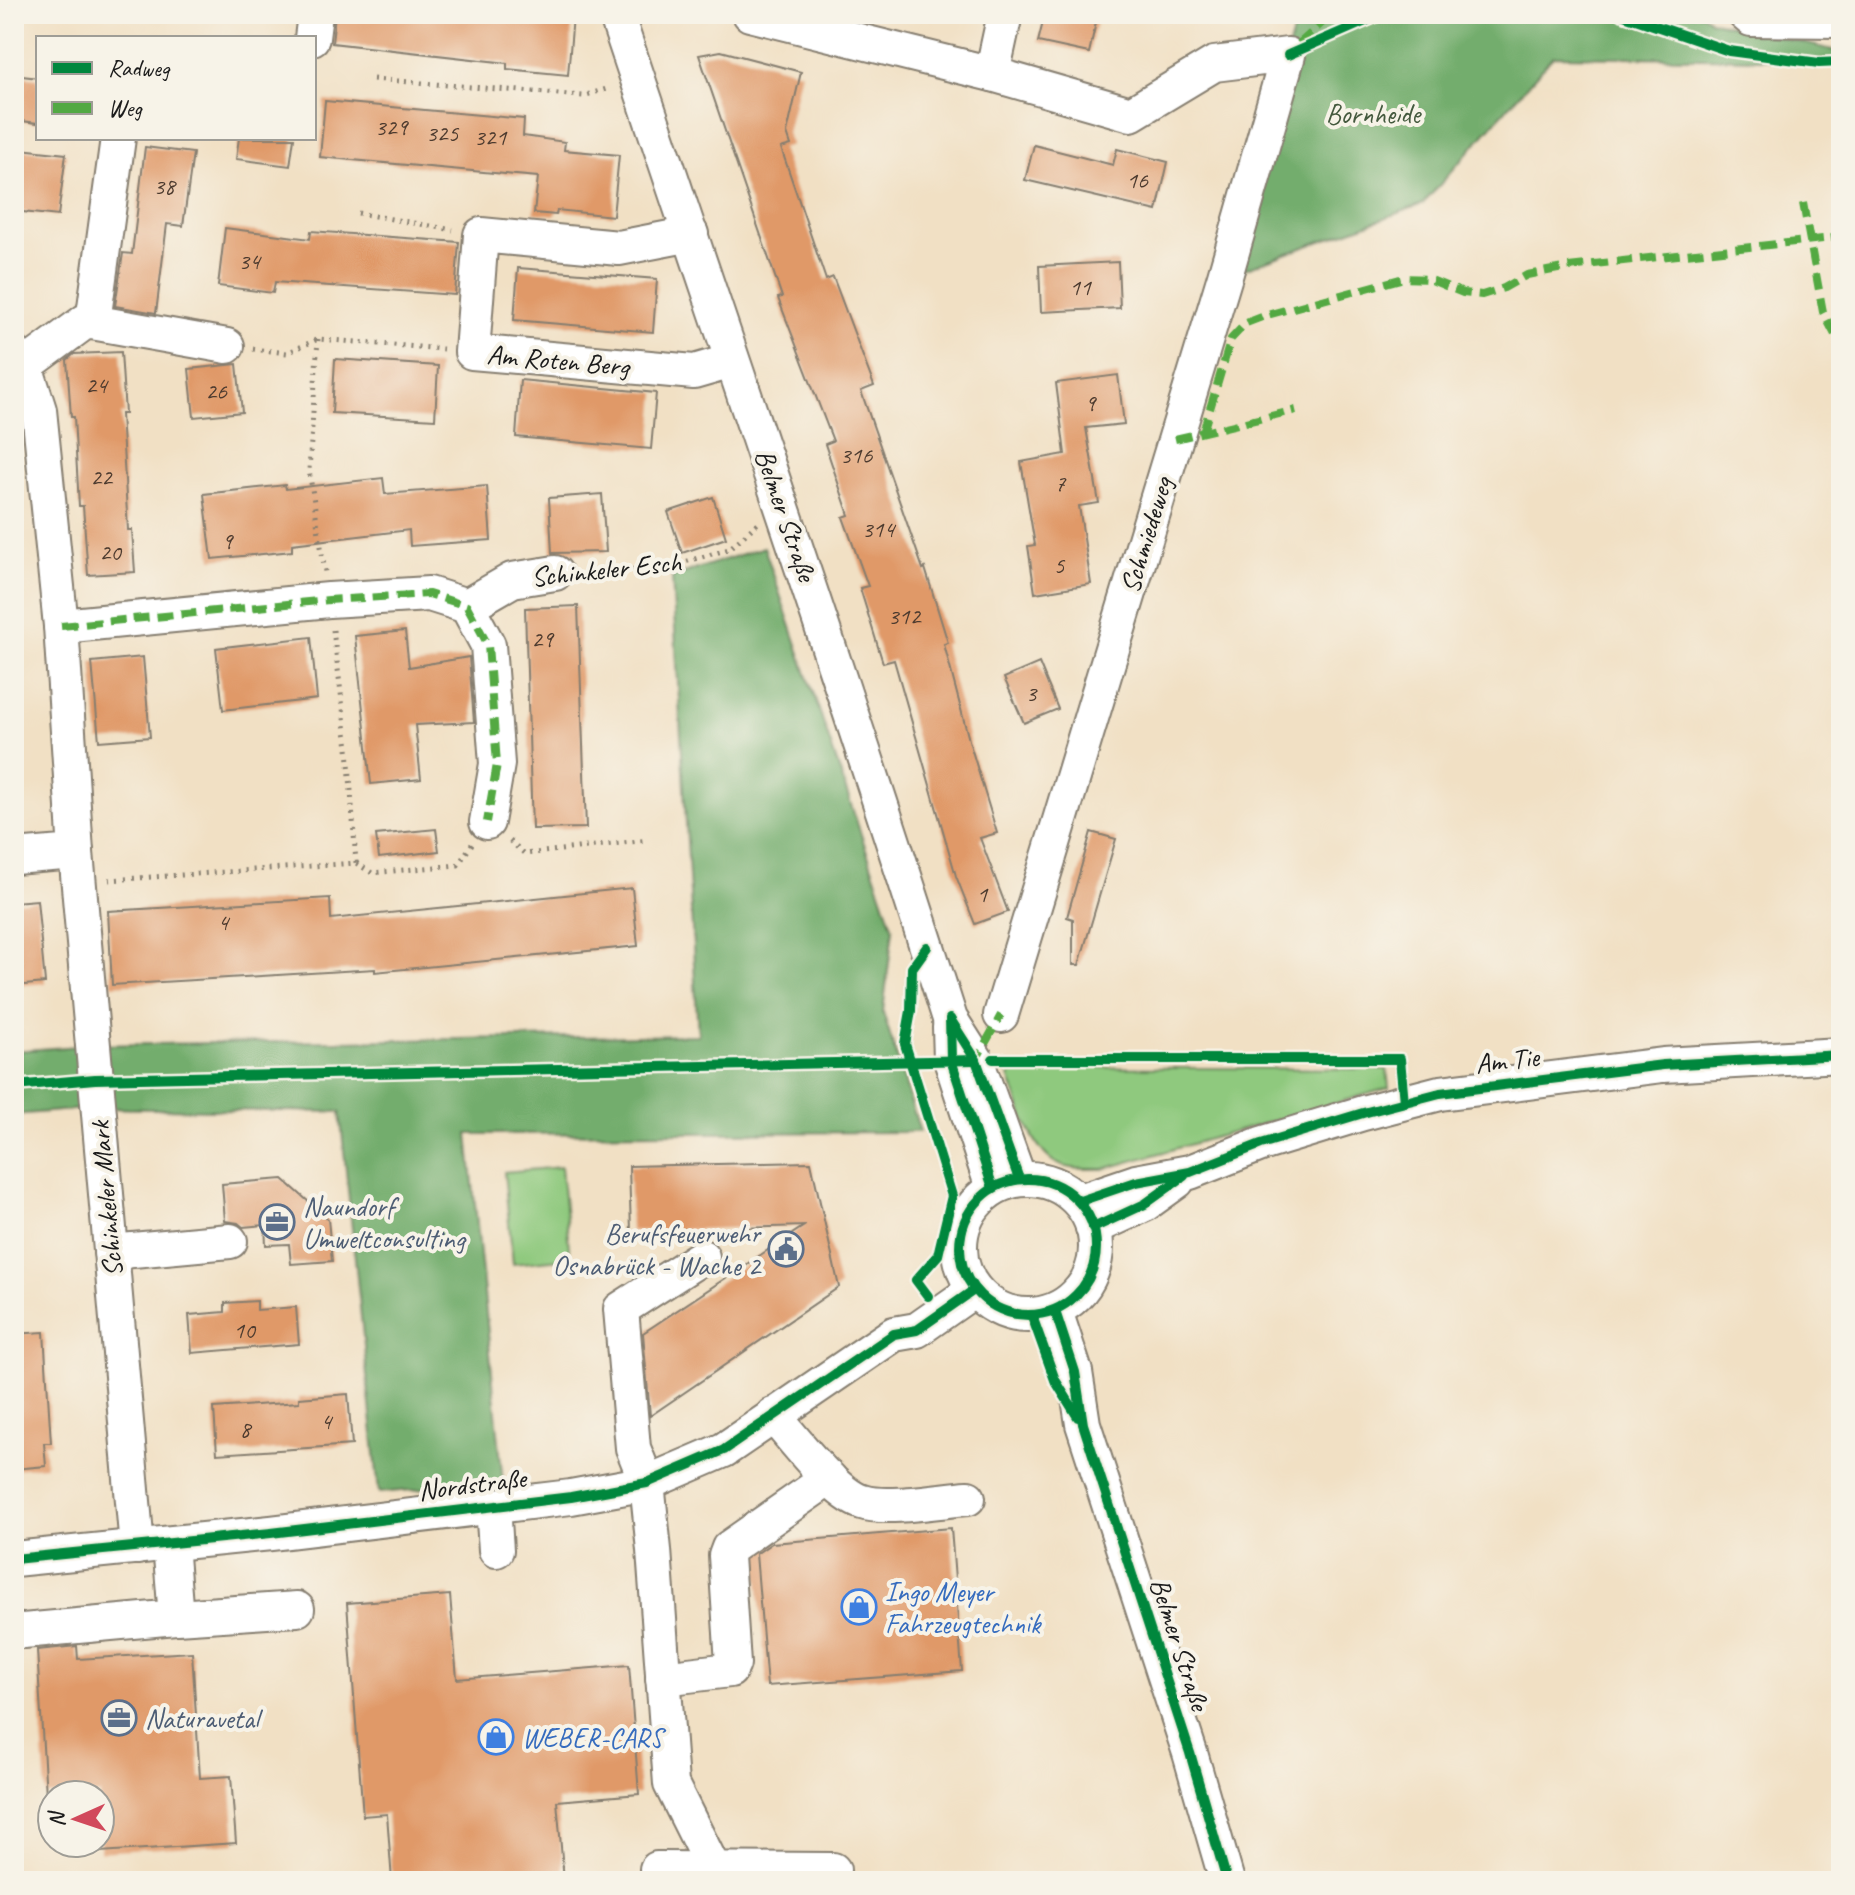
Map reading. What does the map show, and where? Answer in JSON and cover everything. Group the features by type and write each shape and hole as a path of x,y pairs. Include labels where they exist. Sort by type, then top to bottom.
{"street":[{"path":"312,36 315,14"},
{"name":"Belmer Straße","path":"616,14 784,508 950,1019 951,1060 1006,1184"},
{"path":"750,14 812,22 992,74 1005,14"},
{"path":"1745,14 1751,19 1841,20"},
{"name":"Schmiedeweg","path":"992,74 1131,114 1214,64 1288,55 1216,306 1001,1015"},
{"path":"93,322 118,140"},
{"path":"481,235 619,248 691,234"},
{"name":"Am Roten Berg","path":"481,235 472,352 694,372 732,361"},
{"path":"20,360 86,321 227,346"},
{"name":"Schinkeler Mark","path":"20,360 39,410 61,626 76,867 111,1252 153,1545 176,1617"},
{"name":"Schinkeler Esch","path":"467,606 512,580 555,573"},
{"path":"61,626 329,600 429,594 467,606 488,645 497,764 487,822"},
{"path":"14,857 76,867"},
{"name":"Am Tie","path":"1087,1215 1136,1182 1190,1172 1261,1144 1440,1093 1663,1065 1841,1055"},
{"path":"1039,1179 1061,1186 1087,1215 1097,1242 1094,1265 1086,1285 1070,1302 1044,1313 1008,1313 992,1306 969,1280 959,1248 963,1223 982,1195 1006,1184 1039,1179"},
{"path":"111,1252 230,1241"},
{"path":"702,1257 621,1309 633,1448 647,1483 671,1784 714,1870"},
{"name":"Nordstraße","path":"14,1559 571,1497 647,1483 724,1450 894,1334 917,1330 969,1280"},
{"name":"Belmer Straße","path":"1044,1313 1055,1380 1083,1424 1190,1753 1227,1881"},
{"path":"773,1415 843,1492 863,1503 968,1498"},
{"path":"663,1678 730,1670 733,1664 726,1566 729,1548 829,1478"},
{"path":"493,1506 496,1550"},
{"path":"23,1631 297,1609"},
{"path":"657,1869 833,1870"}],"path":[{"path":"373,79 583,96 638,80"},
{"path":"358,213 481,235"},
{"path":"227,346 287,353 318,339 472,352"},
{"path":"318,339 309,470 348,748 356,863"},
{"path":"76,867 356,863 372,873 458,865 487,822 525,854 648,840"}],"green space":[{"name":"Bornheide","path":"1298,14 1703,14 1710,20 1841,52 1841,60 1553,56 1423,204 1225,276"},
{"path":"764,547 893,929 883,1012 920,1132 468,1134 503,1482 379,1493 340,1112 96,1108 14,1115 14,1051 92,1045 698,1035 672,577"},
{"path":"1019,1067 1387,1069 1389,1088 1104,1169 1083,1169 1056,1163 1036,1143 1009,1076"},
{"path":"561,1167 570,1258 513,1264 504,1172"}],"building":[{"path":"335,14 573,16 568,75 507,69 507,63 332,43"},
{"path":"1045,14 1081,14 1097,18 1089,53 1038,42"},
{"path":"721,51 801,72 787,133 791,145 781,148 826,280 833,277 874,386 861,391 925,568 948,643 944,644 970,744 997,833 980,838 1008,912 975,924 956,876 894,660 883,663 860,588 868,586 843,517 849,515 825,444 833,441 778,298 782,297 699,55"},
{"path":"14,75 36,78 36,123 14,120"},
{"path":"325,101 524,119 523,136 565,142 564,150 619,155 613,216 557,210 556,215 534,213 538,177 320,157"},
{"path":"239,140 294,140 290,166 236,159"},
{"path":"1034,145 1113,165 1117,149 1168,162 1157,211 1025,180"},
{"path":"145,147 193,153 183,226 167,224 156,313 115,306 123,253 132,254"},
{"path":"20,149 66,154 58,216 14,211"},
{"path":"225,228 310,239 311,231 459,242 455,295 275,282 273,293 218,286"},
{"path":"1118,262 1120,308 1041,312 1039,266"},
{"path":"518,268 657,279 653,332 514,320"},
{"path":"121,352 125,414 121,414 128,530 132,530 135,572 88,575 67,360 74,354"},
{"path":"335,359 438,366 435,419 332,413"},
{"path":"237,364 242,412 194,417 189,369"},
{"path":"1118,375 1124,424 1086,428 1099,503 1079,506 1091,584 1035,593 1028,546 1035,545 1021,462 1065,454 1056,383"},
{"path":"520,380 656,393 651,449 516,437"},
{"path":"383,478 385,494 487,486 491,540 410,546 409,530 292,544 292,551 212,559 204,494"},
{"path":"602,494 606,552 552,553 549,498"},
{"path":"713,497 726,538 682,553 668,512"},
{"path":"578,606 586,828 532,829 525,608"},
{"path":"405,631 409,667 469,657 474,722 415,725 421,779 371,784 355,636"},
{"path":"311,637 317,699 223,710 216,648"},
{"path":"143,657 150,737 99,741 92,662"},
{"path":"1039,663 1058,709 1024,723 1004,678"},
{"path":"436,829 439,851 379,858 376,835"},
{"path":"1091,832 1116,839 1079,965 1073,965 1073,919 1067,917"},
{"path":"632,888 638,946 375,972 375,969 112,985 108,911 330,898 331,919"},
{"path":"37,900 45,983 14,986 14,902"},
{"path":"811,1162 839,1287 650,1416 643,1333 804,1226 631,1231 629,1166"},
{"name":"Naundorf Umweltconsulting","path":"283,1179 328,1219 332,1261 291,1264 289,1244 266,1245 265,1225 243,1227 225,1221 222,1184"},
{"path":"257,1301 257,1310 296,1307 299,1344 192,1353 189,1315 225,1312 225,1303"},
{"path":"44,1332 51,1443 44,1443 46,1466 14,1469 14,1334"},
{"path":"348,1394 352,1445 217,1454 214,1408 299,1402 299,1398"},
{"name":"Ingo Meyer Fahrzeugtechnik","path":"951,1528 962,1671 767,1686 756,1554 772,1543"},
{"name":"WEBER-CARS","path":"450,1595 457,1679 629,1665 639,1794 557,1801 564,1881 392,1881 387,1814 363,1816 347,1603"},
{"name":"Naturavetal","path":"77,1646 78,1659 192,1652 200,1778 231,1776 236,1843 116,1851 116,1779 45,1779 37,1650"}],"marked path":[{"path":"1299,44 1325,20 1325,14"},
{"path":"1803,203 1823,312 1841,346"},
{"path":"1203,432 1231,339 1246,323 1267,315 1404,278 1429,279 1463,293 1482,295 1504,288 1527,275 1568,267 1841,237"},
{"path":"1175,439 1296,410"},
{"path":"61,626 329,600 429,594 467,606 488,645 497,764 487,822"},
{"path":"971,1060 976,1060 1001,1015"}],"cycle path":[{"path":"1288,55 1382,14"},
{"path":"1621,14 1729,51 1819,63 1841,62"},
{"path":"927,947 912,968 911,1011 905,1044 952,1196 938,1255 916,1280 928,1296"},
{"path":"950,1019 951,1060 993,1188"},
{"path":"950,1019 976,1060 1019,1179"},
{"path":"1080,1201 1136,1182 1190,1172 1261,1144 1440,1093 1663,1065 1841,1055"},
{"path":"993,1059 1400,1059 1404,1102"},
{"path":"14,1086 95,1079 976,1060"},
{"path":"1093,1228 1145,1204 1184,1176"},
{"path":"1028,1179 1054,1184 1076,1199 1091,1221 1096,1247 1091,1273 1076,1295 1054,1310 1028,1315 1002,1310 980,1295 965,1273 960,1247 965,1221 980,1199 1002,1184 1028,1179"},
{"path":"14,1559 271,1533 571,1497 647,1483 724,1450 894,1334 917,1330 974,1290"},
{"path":"1055,1311 1075,1372 1083,1424 1190,1753 1227,1881"},
{"path":"1032,1316 1055,1380 1078,1417"}],"place":[{"name":"Naundorf Umweltconsulting","path":"277,1222"},
{"name":"Berufsfeuerwehr Osnabrück - Wache 2","path":"786,1249"},
{"name":"Ingo Meyer Fahrzeugtechnik","path":"859,1607"},
{"name":"Naturavetal","path":"119,1718"},
{"name":"WEBER-CARS","path":"496,1737"}]}
